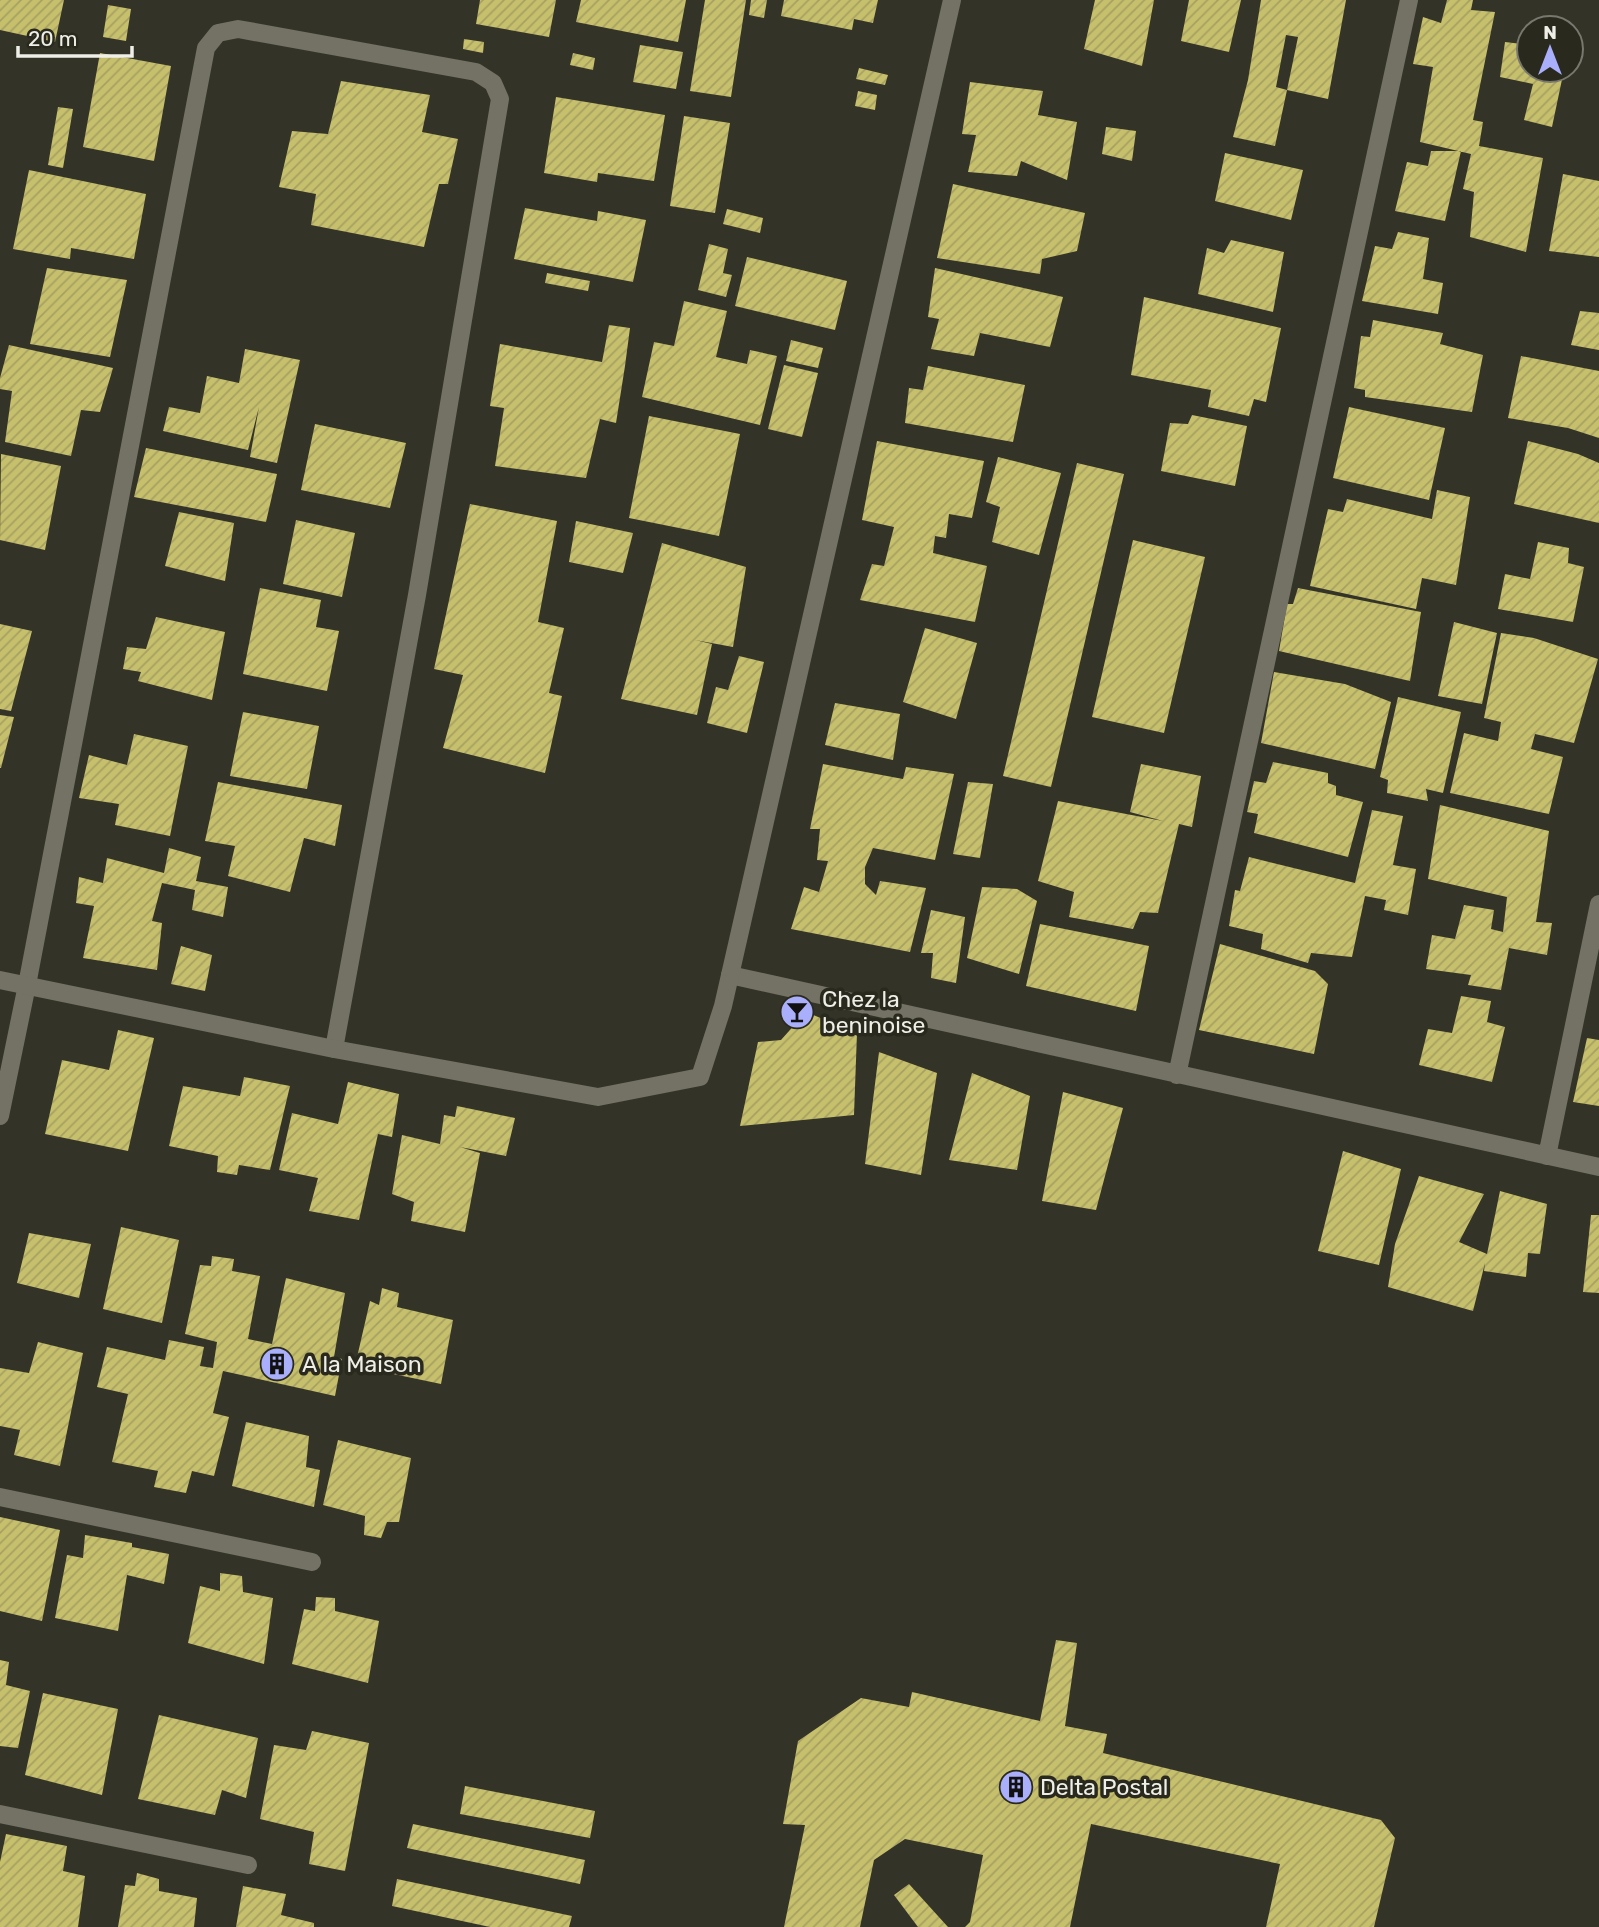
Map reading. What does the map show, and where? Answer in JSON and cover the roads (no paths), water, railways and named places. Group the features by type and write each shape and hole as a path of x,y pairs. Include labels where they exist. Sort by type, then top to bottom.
{"street":[{"path":"0,981 334,1049 598,1097 700,1077 723,1006 952,0"},
{"path":"1177,1075 1409,0"},
{"path":"0,1116 206,47 218,33 238,29 476,72 493,83 500,99 417,595 334,1049"},
{"path":"1547,1156 1599,904"},
{"path":"730,975 1599,1167"},
{"path":"0,1497 312,1562"},
{"path":"0,1814 248,1865"}],"place":[{"name":"Chez la beninoise","path":"797,1012"},
{"name":"A la Maison","path":"277,1364"},
{"name":"Delta Postal","path":"1016,1787"}]}
